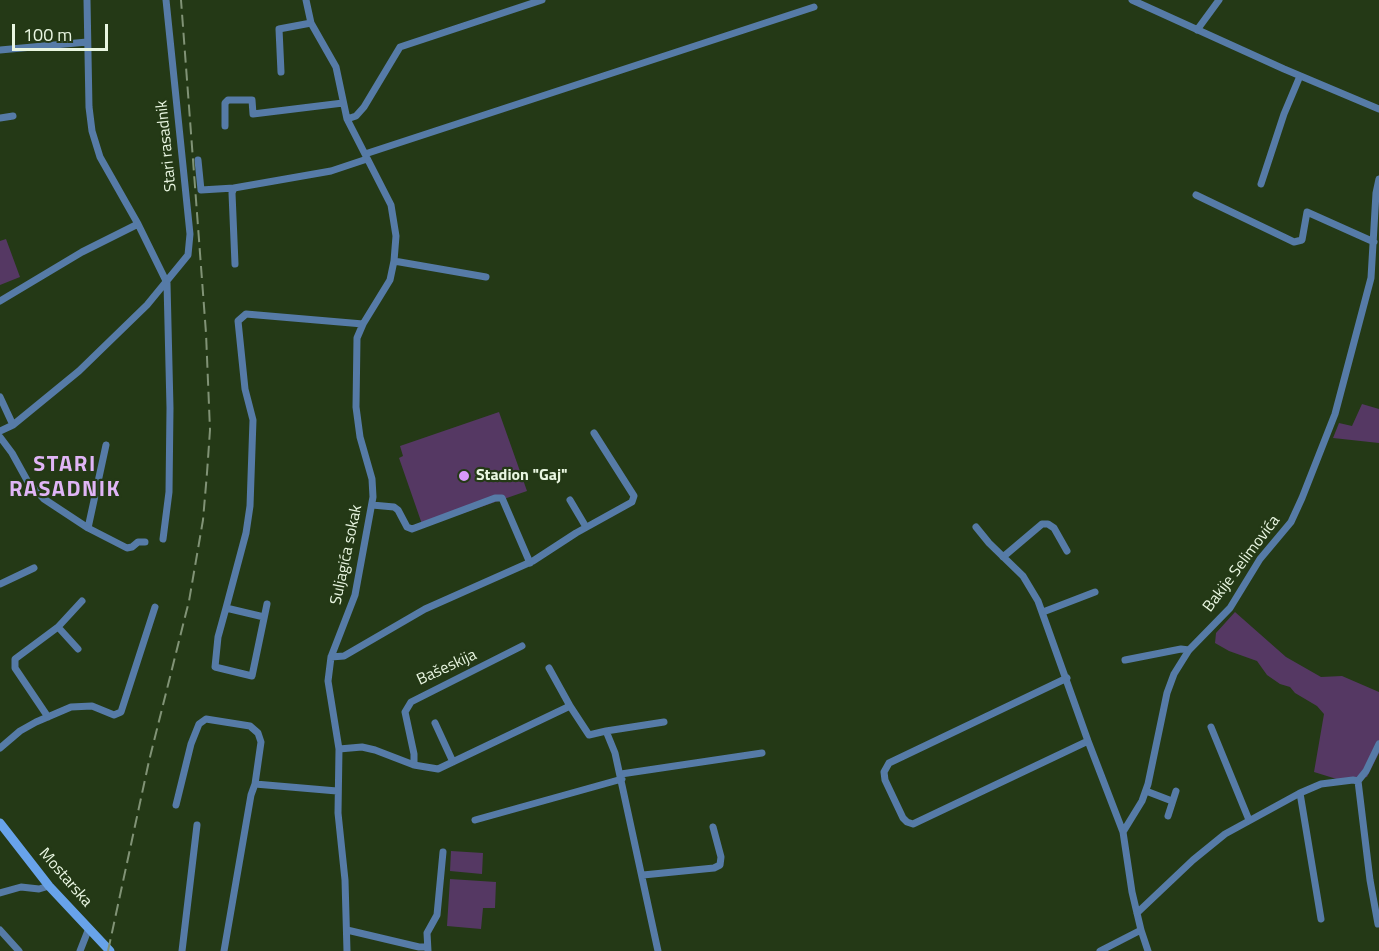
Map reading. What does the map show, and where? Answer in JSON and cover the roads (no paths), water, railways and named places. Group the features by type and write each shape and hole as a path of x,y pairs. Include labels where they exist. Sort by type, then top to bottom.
{"main road":[{"name":"Mostarska","path":"0,823 49,886 110,951"}],"street":[{"path":"87,0 89,107 92,131 100,157 138,224 167,283 170,408 169,492 164,539"},
{"name":"Stari rasadnik","path":"0,431 14,424 79,370 147,305 186,259 190,234 166,0"},
{"name":"Suljagića sokak","path":"306,0 311,23 336,67 347,119 391,205 396,236 394,261 387,285 357,338 356,407 360,437 372,479 372,505 355,595 332,657 328,681 339,749 337,791 347,951"},
{"path":"347,119 356,116 364,107 400,47 542,0"},
{"path":"1131,0 1379,109"},
{"path":"1149,8 1154,0"},
{"path":"1197,30 1219,0"},
{"path":"198,160 201,190 234,188 332,171 366,156 814,7"},
{"path":"281,72 279,29 311,23"},
{"path":"0,50 87,42"},
{"path":"1262,184 1284,114 1300,76"},
{"path":"225,126 225,103 228,100 252,100 253,114 343,103"},
{"path":"0,118 13,116"},
{"name":"Bakije Selimovića","path":"1124,832 1146,791 1170,681 1189,650 1230,608 1260,559 1291,522 1335,414 1371,278 1379,179"},
{"path":"234,188 232,193 235,264"},
{"path":"1196,195 1294,242 1302,240 1307,212 1374,242"},
{"path":"0,301 81,252 138,224"},
{"path":"394,261 486,277"},
{"path":"267,604 252,676 215,667 218,637 246,533 250,506 253,420 245,389 238,321 246,314 363,324"},
{"path":"0,398 14,424"},
{"path":"332,657 341,657 425,609 530,563 586,527 632,502 634,498 594,433"},
{"path":"0,437 28,482 38,493 88,528 127,548 138,542 146,542"},
{"path":"88,528 106,445"},
{"path":"372,505 394,507 407,527 412,529 495,498 502,498 530,563"},
{"path":"570,500 586,527"},
{"path":"1003,557 1042,524 1048,524 1054,528 1067,551"},
{"path":"976,527 1023,576 1043,612 1088,741 1118,822 1124,832 1132,892 1148,951"},
{"path":"0,584 34,568"},
{"path":"1043,612 1095,592"},
{"path":"48,717 17,671 15,663 18,656 58,627 82,601"},
{"path":"0,748 20,731 77,705 92,706 114,715 121,712 155,607"},
{"path":"226,608 264,617"},
{"path":"58,627 78,648"},
{"name":"Bašeskija","path":"414,765 414,754 405,712 411,702 522,646"},
{"path":"1125,660 1181,649 1189,650"},
{"path":"549,668 589,735 664,722"},
{"path":"1067,678 889,763 884,772 885,780 903,818 913,824 1088,741"},
{"path":"339,749 362,747 414,765 438,769 570,706"},
{"path":"176,805 191,744 199,724 206,719 250,726 258,733 261,742 255,784 249,806 224,951"},
{"path":"435,723 453,762"},
{"path":"1211,728 1249,820"},
{"path":"606,731 621,776 658,951"},
{"path":"1378,924 1370,880 1358,781 1379,744"},
{"path":"475,820 621,776 762,753"},
{"path":"1137,913 1209,845 1249,820 1321,784 1358,781"},
{"path":"255,784 337,791"},
{"path":"1146,791 1172,801"},
{"path":"1168,816 1176,791"},
{"path":"1300,793 1321,919"},
{"path":"182,951 197,825"},
{"path":"643,875 714,868 720,865 713,827"},
{"path":"347,930 427,949 428,928 437,915 443,852"},
{"path":"0,893 21,887 39,889 49,886"},
{"path":"80,951 89,928"},
{"path":"0,930 19,951"},
{"path":"1100,951 1141,930"}],"railway":[{"path":"108,951 149,761 189,601 203,520 207,473 210,430 206,333 181,0"}],"place":[{"name":"Stadion \"Gaj\"","path":"464,476"}],"district":[{"name":"STARI RASADNIK","path":"65,479"}]}
